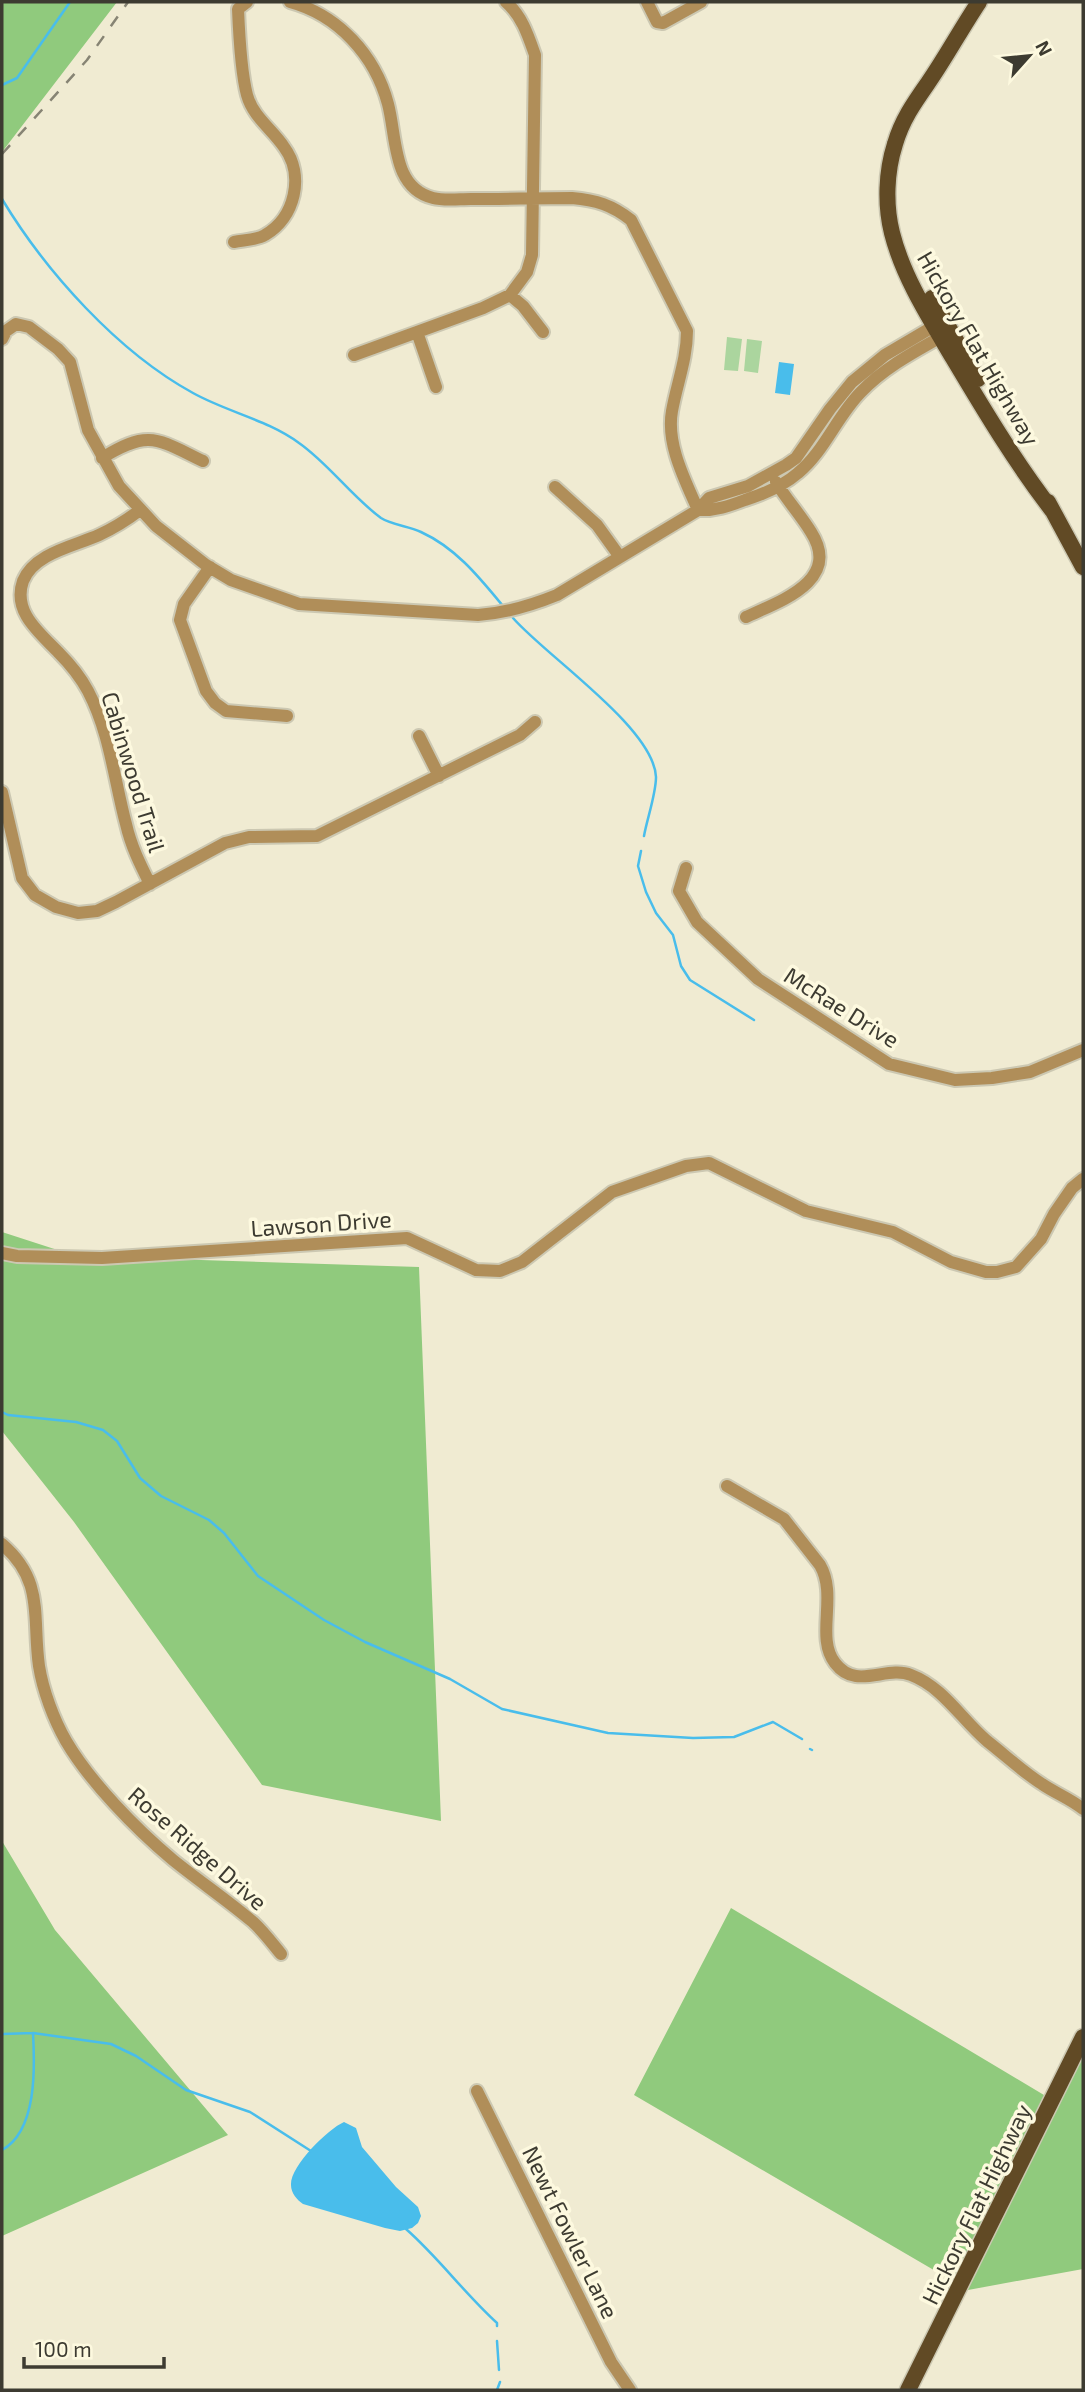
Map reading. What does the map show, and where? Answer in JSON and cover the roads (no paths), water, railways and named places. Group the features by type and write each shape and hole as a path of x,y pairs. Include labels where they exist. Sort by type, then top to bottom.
{"main road":[{"name":"Hickory Flat Highway","path":"979,2 927,84 924,102 904,149 898,177 901,226 910,255 942,329 1019,448 1083,566"},
{"name":"Hickory Flat Highway","path":"908,2390 1083,2037"}],"street":[{"path":"234,242 264,236 286,219 296,174 284,146 260,120 247,96 238,9 247,2"},
{"path":"290,2 312,8 340,26 361,50 377,76 388,104 398,159 412,188 435,199 593,200 615,207 631,220 687,331 687,351 671,414 672,432 674,450 698,510"},
{"path":"354,355 483,309 510,295 527,272 533,255 535,55 527,30 514,9 506,2"},
{"path":"648,2 657,22 663,23 701,2"},
{"path":"510,295 523,306 543,332"},
{"path":"2,339 6,331 16,324 29,327 58,349 70,362 77,383 80,409 88,430 119,486 140,510 182,549 231,580 299,604 478,615 503,613 533,605 556,595 698,510 713,510 748,499 775,480 796,458 852,382 885,355 942,329"},
{"path":"416,332 436,387"},
{"path":"103,458 136,440 147,439 165,442 202,461"},
{"path":"746,617 798,593 815,573 819,561 818,547 812,533 775,480"},
{"path":"555,487 597,525 620,557"},
{"name":"Cabinwood Trail","path":"140,510 125,522 44,558 32,568 23,581 21,598 25,614 33,628 61,655 87,689 102,725 135,854 150,884"},
{"path":"209,567 184,604 180,620 206,691 215,703 226,711 287,716"},
{"path":"2,792 22,878 35,895 55,907 78,914 97,911 225,843 249,837 317,836 520,735 535,722"},
{"path":"419,736 439,776"},
{"name":"McRae Drive","path":"686,868 679,891 697,922 758,979 889,1064 955,1080 992,1078 1030,1072 1083,1050"},
{"name":"Lawson Drive","path":"2,1253 17,1256 102,1258 407,1238 475,1270 499,1271 522,1262 537,1252 612,1192 686,1166 709,1163 806,1211 893,1232 951,1262 986,1272 997,1272 1016,1267 1041,1239 1072,1188 1083,1179"},
{"path":"727,1486 784,1519 825,1573 829,1601 826,1644 836,1665 851,1675 863,1678 908,1673 929,1685 985,1739 1041,1784 1083,1809"},
{"name":"Rose Ridge Drive","path":"2,1544 18,1560 30,1581 35,1605 40,1666 49,1700 66,1741 104,1793 137,1827 172,1859 255,1923 281,1954"},
{"name":"Newt Fowler Lane","path":"477,2091 611,2362 630,2390"}],"water":[{"path":"779,362 794,364 790,395 775,393"},
{"path":"344,2122 356,2128 362,2147 396,2187 418,2207 421,2216 412,2228 400,2231 385,2228 303,2204 295,2196 291,2185 297,2168 320,2140"}],"waterway":[{"path":"2,85 17,78 70,2"},
{"path":"2,199 62,282 111,333 138,356 193,393 274,428 299,443 381,518 421,532 445,546 476,574 503,606"},
{"path":"513,618 619,715 651,758 656,784 644,836"},
{"path":"641,851 638,866 646,892 656,913 673,935 681,966 690,980 754,1020"},
{"path":"2,1412 8,1415 76,1422 103,1430 117,1441 140,1478 161,1496 209,1520 224,1533 258,1576 324,1620 365,1642 450,1679 502,1709 608,1733 693,1738 734,1737 773,1722 802,1739"},
{"path":"2,2034 33,2033 111,2044 136,2056 186,2090 250,2112 311,2151"},
{"path":"2,2150 22,2129 28,2114 33,2080 33,2033"},
{"path":"406,2229 497,2326"},
{"path":"497,2341 499,2370"},
{"path":"497,2390 500,2382"}],"railway":[{"path":"2,154 87,60 128,2"}]}
